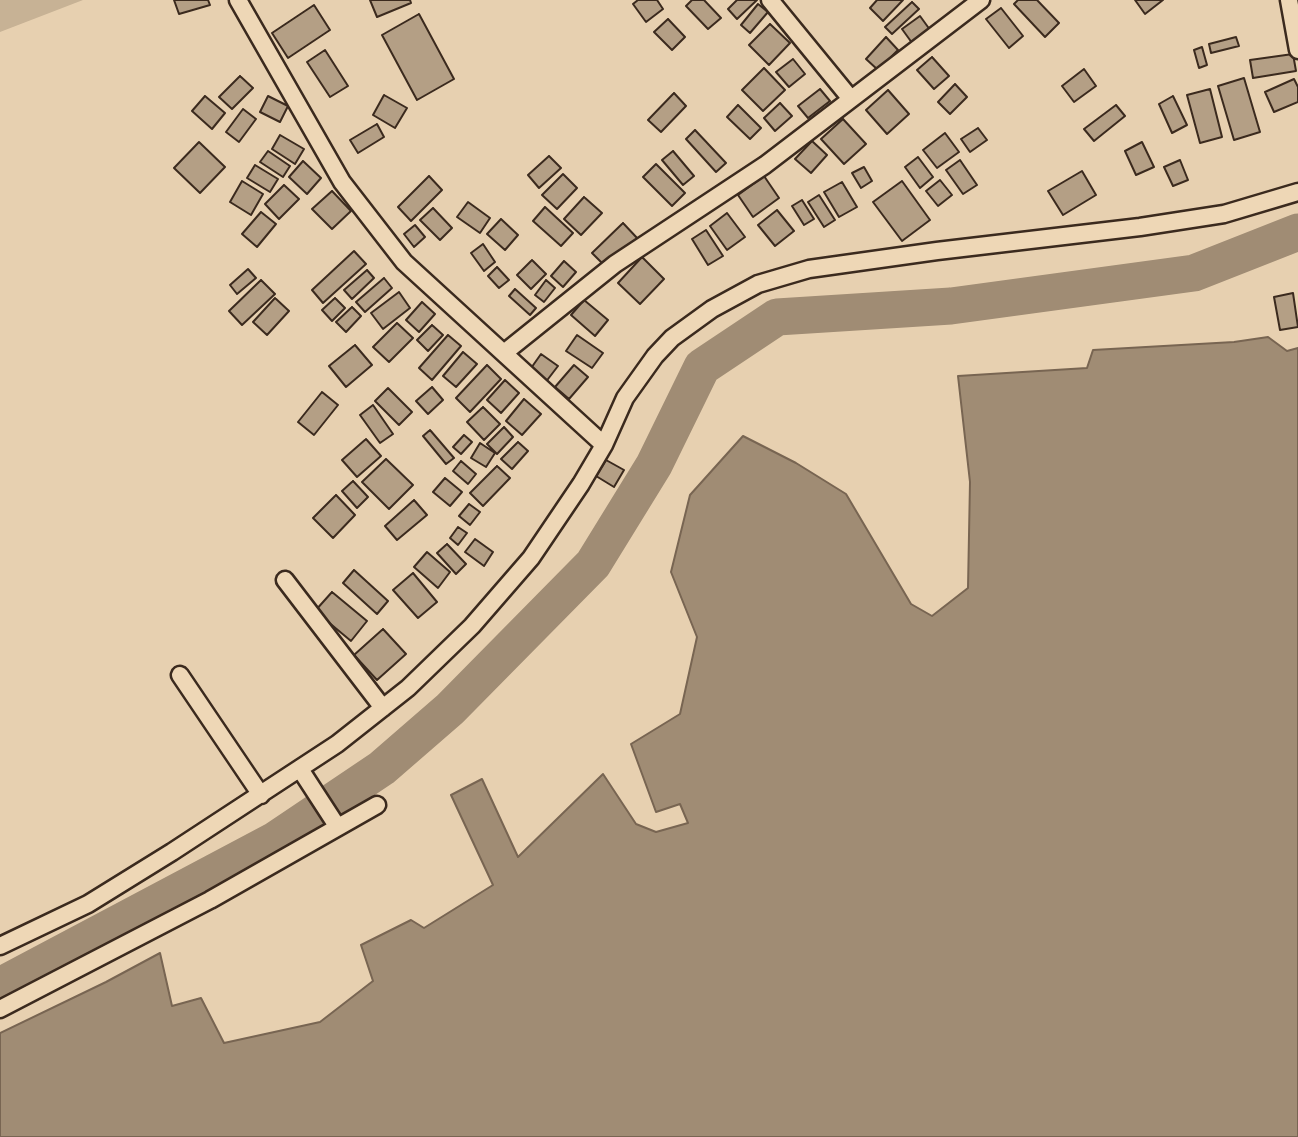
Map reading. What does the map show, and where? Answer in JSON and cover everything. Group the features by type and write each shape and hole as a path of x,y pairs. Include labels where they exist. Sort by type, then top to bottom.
{"street":[{"path":"238,0 342,183 404,262 604,445"},
{"path":"770,0 851,99"},
{"path":"504,353 615,264 765,165 981,0"},
{"path":"1289,0 1298,50"},
{"path":"0,946 88,904 261,796 337,744 441,658 502,593 557,521 604,445 613,421 632,387 655,356 673,338 712,309 758,284 822,268 1140,228 1224,214 1298,192"},
{"path":"285,580 383,708"},
{"path":"180,675 261,796"},
{"path":"300,769 332,819"},
{"path":"0,1009 210,900 332,819 377,805"}],"shaded area":[{"path":"0,0 83,0 0,32"},
{"path":"1268,337 1287,351 1298,348 1298,1137 0,1137 0,1033 160,953 172,1006 201,998 224,1043 320,1022 373,981 361,945 411,920 424,928 493,885 451,795 482,779 518,857 603,774 636,824 656,832 688,823 680,804 656,812 631,744 680,714 697,637 671,572 690,495 743,436 796,463 846,494 911,604 932,616 968,588 970,482 958,376 1087,368 1093,350 1234,342"}],"building":[{"path":"174,0 208,0 210,5 179,14"},
{"path":"370,0 410,0 411,3 377,17"},
{"path":"638,0 657,0 663,9 646,22 633,4"},
{"path":"692,0 704,0 721,18 708,29 686,6"},
{"path":"737,0 757,0 737,19 728,9"},
{"path":"877,0 903,0 883,21 870,8"},
{"path":"1018,0 1037,0 1059,23 1045,37 1014,4"},
{"path":"1135,0 1163,0 1145,14"},
{"path":"912,2 919,9 892,34 885,27"},
{"path":"758,4 768,12 750,33 741,25"},
{"path":"314,5 330,30 288,58 272,33"},
{"path":"1001,8 1023,36 1009,48 986,19"},
{"path":"419,14 454,79 417,100 382,35"},
{"path":"920,16 933,34 915,47 902,29"},
{"path":"668,19 685,37 672,50 654,32"},
{"path":"770,24 790,43 769,65 749,45"},
{"path":"886,37 898,50 878,70 866,59"},
{"path":"1236,37 1239,46 1211,53 1209,44"},
{"path":"1202,47 1207,65 1199,68 1194,50"},
{"path":"325,50 348,86 330,97 307,62"},
{"path":"1293,54 1296,71 1253,78 1250,60"},
{"path":"932,57 949,76 934,89 917,70"},
{"path":"793,59 805,74 789,87 776,72"},
{"path":"764,68 785,90 763,111 742,90"},
{"path":"1084,69 1096,86 1074,102 1062,86"},
{"path":"240,76 253,88 232,109 219,97"},
{"path":"1244,78 1260,132 1234,140 1218,86"},
{"path":"1294,79 1298,87 1298,102 1274,112 1265,92"},
{"path":"955,84 967,97 950,114 938,102"},
{"path":"820,89 830,101 808,118 798,106"},
{"path":"1210,89 1222,137 1200,143 1187,95"},
{"path":"888,90 909,114 887,134 866,110"},
{"path":"674,93 686,106 661,132 648,120"},
{"path":"384,95 407,108 395,128 373,115"},
{"path":"205,96 225,113 212,129 192,111"},
{"path":"268,96 288,106 280,122 260,112"},
{"path":"1173,96 1187,125 1172,133 1159,104"},
{"path":"780,103 792,116 775,131 764,118"},
{"path":"738,105 761,128 750,139 727,117"},
{"path":"1116,105 1125,116 1094,141 1084,129"},
{"path":"243,109 256,119 239,142 226,132"},
{"path":"843,119 866,144 844,164 821,139"},
{"path":"377,124 384,137 358,153 350,140"},
{"path":"978,128 987,140 970,152 961,139"},
{"path":"695,130 726,163 716,172 686,139"},
{"path":"945,133 959,152 937,168 923,150"},
{"path":"280,135 304,149 295,164 272,149"},
{"path":"812,141 827,155 811,173 795,159"},
{"path":"199,142 225,167 200,193 174,168"},
{"path":"1142,142 1154,167 1136,175 1125,151"},
{"path":"268,151 290,166 283,177 260,162"},
{"path":"673,151 694,176 683,185 662,160"},
{"path":"549,156 561,168 539,188 528,175"},
{"path":"918,157 933,177 920,188 905,167"},
{"path":"960,160 977,185 963,194 946,170"},
{"path":"1180,160 1188,180 1173,186 1164,167"},
{"path":"303,161 321,178 307,194 289,177"},
{"path":"656,164 685,193 672,206 643,177"},
{"path":"255,165 278,179 270,192 247,178"},
{"path":"864,167 872,181 861,188 852,173"},
{"path":"1082,171 1096,195 1063,215 1048,191"},
{"path":"563,174 577,188 557,209 542,195"},
{"path":"429,176 442,190 411,221 398,207"},
{"path":"764,176 779,198 753,217 738,195"},
{"path":"940,180 952,195 938,206 926,191"},
{"path":"242,181 263,194 251,215 230,202"},
{"path":"902,181 930,220 902,241 873,202"},
{"path":"842,182 857,207 839,217 824,192"},
{"path":"284,185 299,199 279,219 265,204"},
{"path":"332,191 351,211 332,229 312,209"},
{"path":"819,195 835,220 824,227 808,202"},
{"path":"584,197 602,213 581,235 564,219"},
{"path":"802,200 814,219 804,225 792,206"},
{"path":"468,202 490,218 480,233 457,217"},
{"path":"545,207 573,233 561,246 533,221"},
{"path":"433,208 452,228 440,240 420,220"},
{"path":"777,210 794,231 775,246 758,225"},
{"path":"261,212 276,224 257,247 242,234"},
{"path":"727,213 745,237 727,250 710,226"},
{"path":"501,219 518,235 505,250 487,234"},
{"path":"623,223 638,239 607,268 592,253"},
{"path":"415,225 425,237 414,247 404,234"},
{"path":"706,230 723,256 708,265 692,239"},
{"path":"483,244 495,262 484,271 471,253"},
{"path":"354,251 366,264 323,303 312,290"},
{"path":"642,257 664,279 640,304 618,283"},
{"path":"532,260 546,274 531,289 517,275"},
{"path":"564,261 576,272 563,287 551,276"},
{"path":"497,267 509,280 499,288 488,276"},
{"path":"248,269 256,278 237,294 230,285"},
{"path":"367,270 374,278 352,299 344,290"},
{"path":"384,278 392,288 365,312 356,302"},
{"path":"261,280 275,294 242,325 229,311"},
{"path":"546,280 555,288 544,302 535,295"},
{"path":"515,289 536,308 530,315 509,296"},
{"path":"399,292 410,308 383,329 371,313"},
{"path":"1293,293 1298,327 1280,330 1274,297"},
{"path":"275,298 289,311 267,335 253,322"},
{"path":"335,298 345,308 332,321 322,310"},
{"path":"584,300 608,320 595,336 571,315"},
{"path":"422,302 435,314 419,332 406,320"},
{"path":"352,307 361,316 346,332 336,322"},
{"path":"397,323 413,338 389,362 373,347"},
{"path":"432,325 443,335 428,351 417,340"},
{"path":"448,335 461,346 432,380 419,368"},
{"path":"577,335 603,353 592,368 566,351"},
{"path":"355,345 372,365 346,387 329,366"},
{"path":"463,352 477,364 456,387 443,376"},
{"path":"541,354 558,366 545,383 529,371"},
{"path":"487,365 501,379 470,412 456,398"},
{"path":"574,365 588,377 569,399 555,387"},
{"path":"505,380 519,393 501,413 487,400"},
{"path":"432,387 443,400 428,414 416,401"},
{"path":"388,388 412,412 399,425 375,401"},
{"path":"322,392 338,405 314,435 298,422"},
{"path":"524,399 541,414 522,435 506,421"},
{"path":"373,405 393,434 380,443 360,415"},
{"path":"483,407 500,424 484,440 467,422"},
{"path":"504,427 513,437 497,454 487,444"},
{"path":"430,430 454,458 446,464 423,436"},
{"path":"464,435 472,442 461,454 453,447"},
{"path":"366,439 381,456 357,477 342,460"},
{"path":"518,442 528,451 512,469 501,459"},
{"path":"480,443 495,453 486,467 471,458"},
{"path":"386,459 413,485 389,509 362,482"},
{"path":"606,460 624,470 614,487 596,476"},
{"path":"461,461 476,474 468,484 453,471"},
{"path":"497,466 510,478 483,506 470,493"},
{"path":"445,478 462,492 450,506 433,492"},
{"path":"353,481 368,497 357,508 342,491"},
{"path":"336,495 355,515 333,538 313,518"},
{"path":"414,500 427,515 397,540 385,526"},
{"path":"469,504 480,512 470,525 459,516"},
{"path":"458,527 467,533 458,545 450,538"},
{"path":"475,539 493,552 484,566 465,552"},
{"path":"447,544 466,564 456,574 437,553"},
{"path":"427,552 450,572 438,588 414,567"},
{"path":"354,570 388,601 377,614 343,583"},
{"path":"413,573 437,602 418,618 393,590"},
{"path":"332,592 367,621 351,641 315,611"},
{"path":"383,629 406,654 377,680 354,655"}],"waterway":[{"path":"0,986 275,840 382,768 450,709 593,564 654,465 702,367 777,317 951,306 1194,273 1298,232"}]}
